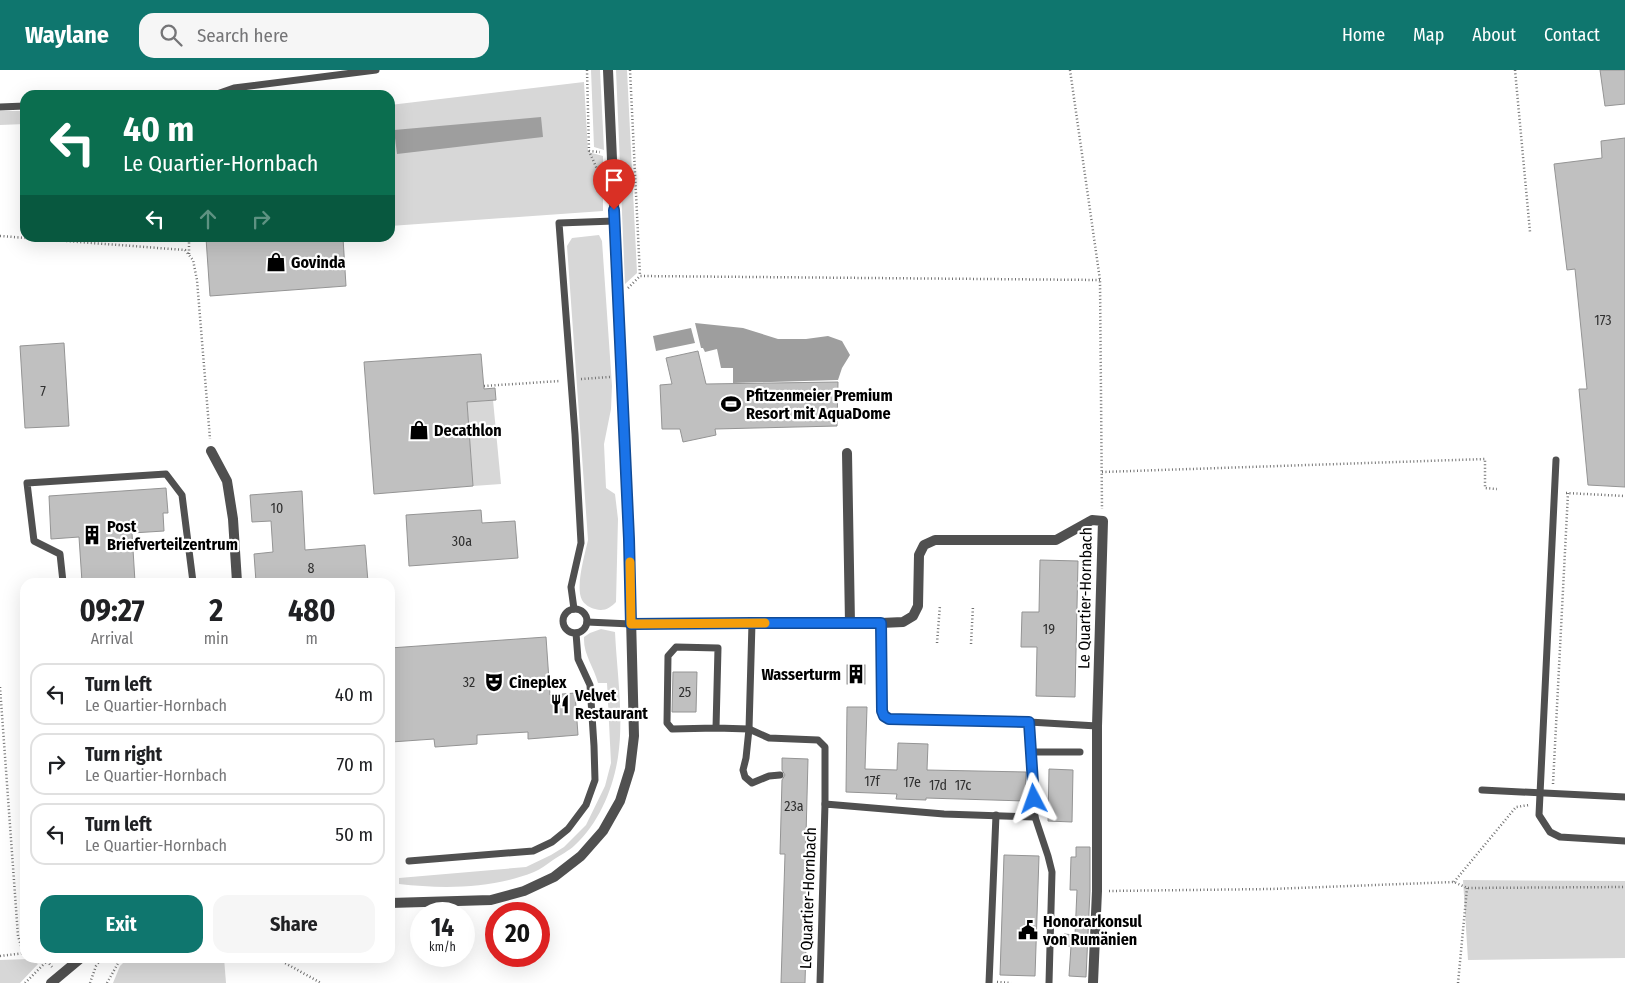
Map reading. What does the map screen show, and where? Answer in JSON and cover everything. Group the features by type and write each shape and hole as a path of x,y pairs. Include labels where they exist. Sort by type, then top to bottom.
{"street":[{"path":"395,903 474,901 507,896 524,891 554,876 581,856 593,844 616,809 626,785 634,736 629,539 608,70"},
{"path":"210,450 227,481 233,519 237,578"},
{"path":"847,453 850,623"},
{"name":"Le Quartier-Hornbach","path":"631,624 903,622 913,616 918,606 919,555 924,545 935,540 1056,540 1092,520 1103,521 1097,726 1098,892 1093,983"},
{"path":"55,979 75,963"}],"lane":[{"path":"228,90 376,70"},
{"path":"0,107 20,106"},
{"path":"574,609 571,587 581,544 559,223 614,221"},
{"path":"1556,460 1538,804 1539,815 1550,832 1560,837 1625,841"},
{"path":"63,578 60,554 34,541 27,483 166,474 182,495 192,578"},
{"path":"574,609 584,613 587,622 582,631 576,633 569,631 563,622 565,615 574,609"},
{"path":"587,622 631,624"},
{"path":"752,623 749,729 743,770 745,777 752,783 769,776 780,775"},
{"path":"881,623 882,711 884,716 889,719 1029,722 1097,726"},
{"path":"409,861 533,851 552,842 568,828 586,805 595,780 594,746 590,685 578,659 576,633"},
{"path":"716,728 718,648 676,647 668,656 666,723 672,729 749,729 769,738 818,740 826,746 825,804"},
{"path":"1029,722 1035,817 1052,872 1049,983"},
{"path":"1031,752 1080,752"},
{"path":"1482,790 1625,797"},
{"name":"Le Quartier-Hornbach","path":"820,983 825,804 944,814 1035,817"},
{"path":"989,983 996,816"}],"path":[{"path":"587,70 589,151"},
{"path":"630,70 640,276 1100,280"},
{"path":"1070,70 1100,280 1103,521"},
{"path":"1515,70 1530,232"},
{"path":"0,236 20,237"},
{"path":"84,242 185,250 193,260 197,280 210,450"},
{"path":"189,242 189,255"},
{"path":"484,386 622,376"},
{"path":"1102,472 1485,459 1485,488 1497,489"},
{"path":"1555,492 1625,496"},
{"path":"1552,793 1568,493"},
{"path":"938,643 940,605"},
{"path":"971,644 973,606"},
{"path":"0,687 18,936 20,942"},
{"path":"1454,882 1516,807 1538,804"},
{"path":"1098,892 1271,889 1454,882 1466,888 1625,887"},
{"path":"1458,983 1466,888"},
{"path":"0,956 20,954"},
{"path":"24,983 44,963"},
{"path":"47,963 55,979"},
{"path":"90,983 98,963"},
{"path":"106,983 118,963"},
{"path":"285,963 320,983"}],"shaded area":[{"path":"591,70 600,70 604,150 594,147"},
{"path":"616,70 627,70 637,273 625,284"},
{"path":"584,82 588,152 603,156 603,211 395,226 395,104"},
{"path":"0,111 20,111 20,124 0,125"},
{"path":"541,117 543,137 397,154 395,130"},
{"path":"599,235 602,241 612,386 611,409 604,444 606,488 615,494 618,519 616,602 604,610 587,606 580,594 581,570 588,540 567,246 572,238"},
{"path":"695,323 743,328 778,339 806,339 828,336 842,341 850,355 842,368 838,380 733,383 733,368 721,368 717,349 705,352 701,348"},
{"path":"691,328 695,343 656,351 653,336"},
{"path":"493,400 501,484 473,486 467,402"},
{"path":"601,629 615,632 620,742 616,769 609,793 598,816 584,836 570,849 542,868 518,878 484,885 450,887 399,884 399,878 526,867 564,847 586,825 605,786 611,763 607,683 598,683 584,643 584,637"},
{"path":"1463,880 1625,881 1625,958 1468,960"},
{"path":"20,959 20,963 38,964 20,983 0,983 0,960"},
{"path":"123,963 224,963 226,983 113,983"}],"building":[{"path":"1600,70 1625,70 1625,104 1605,106"},
{"path":"1625,138 1625,487 1588,485 1579,389 1587,389 1575,269 1567,270 1554,164 1602,158 1601,141"},
{"name":"Govinda","path":"206,242 343,242 346,286 210,296"},
{"path":"64,343 69,426 25,428 20,346"},
{"path":"698,351 706,384 838,382 837,426 715,429 716,435 683,442 680,429 662,429 660,385 672,384 666,358"},
{"name":"Decathlon","path":"481,354 484,389 495,388 496,400 467,402 473,486 374,494 364,362"},
{"name":"Post Briefverteilzentrum","path":"166,488 168,513 163,513 164,531 132,533 135,578 82,578 79,537 51,539 49,496"},
{"path":"302,491 305,550 365,545 368,578 256,578 254,554 273,552 271,521 252,522 250,495"},
{"path":"481,510 482,523 515,521 518,558 409,566 406,515"},
{"path":"1040,560 1078,561 1075,697 1036,696 1037,647 1021,647 1022,612 1039,612"},
{"path":"546,637 550,695 575,693 578,735 528,739 528,732 477,735 477,744 435,747 434,739 395,742 395,648"},
{"name":"Wasserturm","path":"847,665 865,665 865,684 847,684"},
{"path":"673,672 697,672 696,712 672,712"},
{"path":"847,707 867,707 865,769 897,770 898,743 928,744 927,770 1026,772 1025,801 896,799 897,794 846,792"},
{"path":"782,758 808,759 805,874 808,874 805,983 781,983 785,854 780,854 782,780 785,775 782,770"},
{"path":"1049,769 1073,770 1072,822 1048,821"},
{"path":"1076,847 1090,847 1086,977 1069,976 1071,946 1064,946 1064,934 1075,935 1077,890 1070,890 1071,857 1076,857"},
{"path":"1004,855 1039,856 1035,976 1000,975"}],"slow traffic":[{"path":"630,562 631,624 765,623"}],"place":[{"name":"Govinda","path":"276,262"},
{"name":"Pfitzenmeier Premium Resort mit AquaDome","path":"731,404"},
{"name":"Decathlon","path":"419,430"},
{"name":"Post Briefverteilzentrum","path":"92,535"},
{"name":"Wasserturm","path":"856,674"},
{"name":"Cineplex","path":"494,682"},
{"name":"Velvet Restaurant","path":"560,704"},
{"name":"Honorarkonsul von Rumänien","path":"1028,930"}],"route":[{"path":"614,210 631,624 881,623 882,711 884,716 889,719 1029,722 1034,799"}]}
